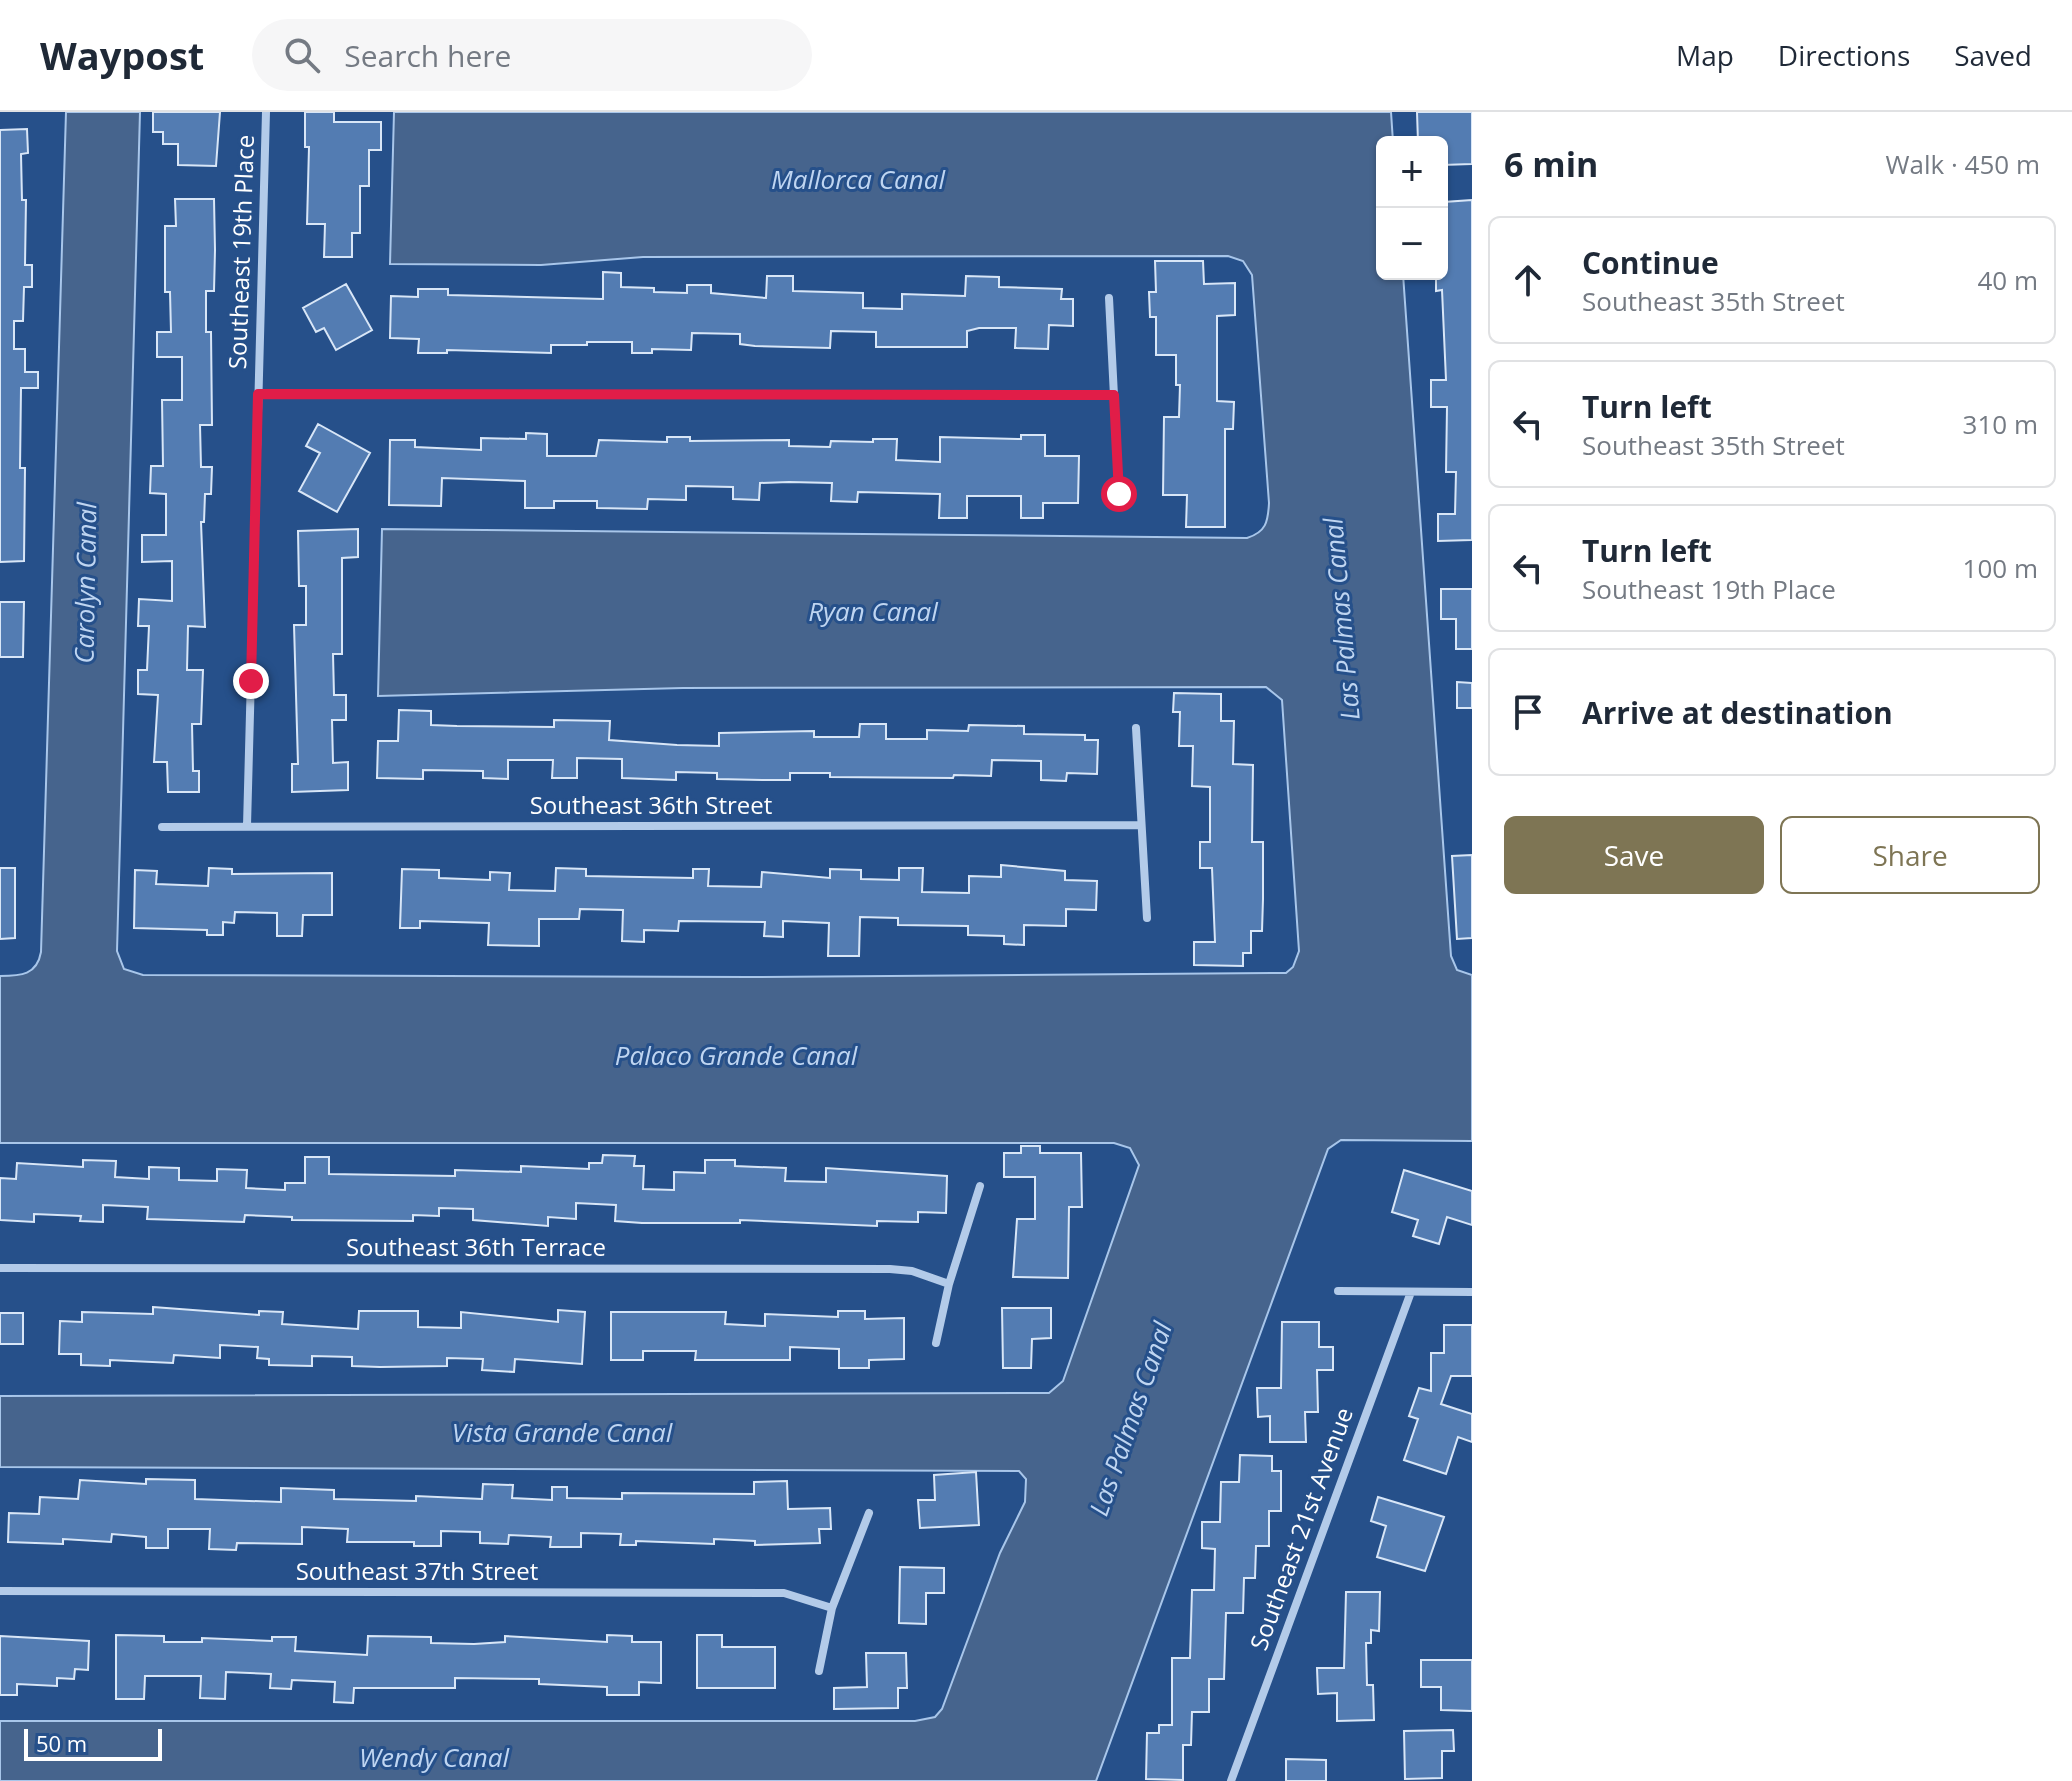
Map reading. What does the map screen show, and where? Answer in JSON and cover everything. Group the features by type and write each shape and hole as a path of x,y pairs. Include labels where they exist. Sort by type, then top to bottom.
{"street":[{"name":"Southeast 19th Place","path":"247,826 266,112"},
{"path":"1109,298 1119,494"},
{"path":"258,394 1114,395"},
{"path":"1136,728 1147,918"},
{"name":"Southeast 36th Street","path":"162,827 1141,825"},
{"path":"936,1343 949,1284 980,1186"},
{"name":"Southeast 36th Terrace","path":"0,1268 890,1269 912,1271 949,1284"},
{"path":"1338,1291 1472,1292"},
{"name":"Southeast 21st Avenue","path":"1231,1781 1411,1292"},
{"path":"819,1671 832,1608 869,1513"},
{"name":"Southeast 37th Street","path":"0,1591 784,1593 832,1608"}],"water":[{"path":"66,112 140,112 117,951 124,969 143,975 750,977 1286,973 1293,967 1299,951 1282,700 1266,687 683,688 378,696 382,529 1247,538 1265,525 1269,503 1252,275 1243,261 1228,256 643,257 541,265 390,264 394,112 1391,112 1393,136 1376,136 1376,280 1403,280 1451,956 1457,970 1472,975 1472,1141 1341,1140 1328,1149 1096,1781 0,1781 0,1721 915,1721 935,1717 942,1709 1000,1553 1025,1502 1026,1479 1019,1471 0,1467 0,1396 1049,1393 1063,1381 1139,1165 1130,1148 1114,1143 0,1143 0,976 27,973 36,965 41,952"}],"building":[{"path":"153,112 220,112 216,166 178,165 178,144 163,144 163,132 153,132"},
{"path":"305,112 334,112 334,122 381,122 381,150 369,150 369,186 360,186 360,233 352,233 352,257 324,257 325,224 307,224 309,147 305,147"},
{"path":"1417,112 1472,112 1472,164 1448,165 1448,136 1418,136"},
{"path":"27,129 28,153 21,154 22,200 26,200 25,265 32,265 32,287 24,287 23,321 14,321 14,349 25,349 25,372 38,372 38,388 21,388 20,468 25,468 24,561 0,562 0,130"},
{"path":"175,199 214,199 214,291 206,291 206,332 211,332 212,425 200,425 201,467 212,467 211,494 205,494 204,522 201,522 205,627 188,626 187,670 203,670 201,724 192,724 193,771 199,771 199,792 168,792 167,762 154,762 158,695 138,694 138,670 147,670 149,626 138,626 139,599 172,601 172,561 142,562 142,535 166,535 166,494 150,493 151,466 163,466 162,400 182,400 182,357 157,357 157,332 171,332 170,292 165,292 165,226 176,226"},
{"path":"1472,200 1472,540 1438,541 1438,514 1455,514 1456,472 1446,472 1447,407 1431,407 1431,380 1446,380 1442,290 1436,291 1436,280 1448,280 1448,202"},
{"path":"1155,261 1203,261 1204,284 1235,283 1235,315 1217,316 1217,401 1234,402 1233,429 1225,429 1225,527 1186,527 1187,495 1163,495 1164,417 1179,417 1180,385 1176,385 1176,355 1156,355 1156,317 1150,317 1149,292 1156,292"},
{"path":"603,272 621,273 621,287 687,293 687,285 711,285 711,293 766,298 767,276 793,276 793,291 863,293 863,308 902,309 902,294 965,296 966,276 999,277 999,287 1062,289 1061,299 1073,299 1073,326 1049,325 1048,349 1015,348 1016,328 967,331 967,347 876,347 876,332 831,331 830,348 755,346 740,344 740,334 692,333 691,350 652,349 652,353 632,353 632,342 587,342 587,345 551,345 551,353 447,350 447,353 418,353 419,339 390,338 391,296 418,297 418,289 448,289 448,295 603,299"},
{"path":"346,284 372,330 336,350 324,328 316,332 303,308"},
{"path":"318,424 370,453 337,512 299,491 320,453 306,446"},
{"path":"526,433 547,434 547,456 596,456 599,440 667,442 667,437 690,437 690,441 789,440 789,446 830,447 831,441 897,439 896,460 940,462 940,437 1021,439 1021,435 1045,435 1045,456 1079,456 1078,503 1043,503 1043,518 1021,518 1021,496 967,496 967,518 939,518 940,494 858,492 857,502 831,501 832,483 789,482 760,483 759,500 733,499 733,487 686,486 686,500 648,499 647,509 597,508 597,501 554,501 554,508 525,508 525,481 442,478 441,506 389,505 390,440 415,440 415,447 481,450 481,438 526,439"},
{"path":"358,529 358,557 342,558 342,654 333,654 334,695 346,695 346,720 332,720 333,763 348,762 348,790 292,792 292,764 298,764 294,625 306,625 306,586 299,586 298,531"},
{"path":"1441,589 1472,589 1472,649 1456,649 1456,619 1441,619"},
{"path":"0,602 24,602 23,657 0,657"},
{"path":"1457,682 1472,683 1472,708 1457,708"},
{"path":"1174,693 1221,694 1221,721 1234,721 1233,764 1253,765 1252,842 1263,842 1262,931 1251,931 1251,953 1243,953 1243,966 1194,965 1194,942 1215,942 1212,868 1200,868 1200,842 1210,842 1210,787 1192,786 1193,746 1179,746 1180,712 1173,712"},
{"path":"399,710 431,711 431,725 554,727 554,720 610,721 609,740 677,745 719,746 719,733 814,731 814,737 859,737 860,724 886,724 886,739 927,739 927,730 968,731 969,725 1024,726 1024,734 1085,735 1085,740 1098,740 1097,774 1067,773 1066,781 1041,780 1041,761 992,760 991,776 830,777 830,773 790,773 790,780 762,780 717,779 717,773 676,772 676,780 622,778 622,759 577,758 577,778 552,778 553,760 508,760 508,779 483,778 483,771 423,770 423,779 377,778 378,741 398,741"},
{"path":"1472,855 1472,938 1457,939 1452,856"},
{"path":"1001,865 1065,871 1065,880 1097,881 1096,910 1066,909 1066,926 1024,925 1024,945 1004,944 1004,936 968,935 968,926 898,925 898,918 860,917 859,956 828,956 829,923 783,921 783,937 764,936 765,922 679,921 678,931 644,930 644,942 622,941 623,910 580,909 579,919 539,919 539,946 488,945 489,923 420,921 420,928 400,928 402,869 439,870 439,878 490,880 490,872 510,873 509,890 555,891 556,868 586,869 586,876 693,878 693,869 709,869 708,886 761,887 762,872 830,878 830,869 861,870 861,879 899,880 899,868 923,868 922,892 969,893 969,876 1001,877"},
{"path":"0,868 15,868 15,938 0,939"},
{"path":"209,868 232,869 232,874 332,873 332,915 303,915 302,936 277,936 277,913 235,912 234,923 223,922 223,935 207,935 207,930 134,928 135,870 157,871 156,884 208,886"},
{"path":"1021,1146 1040,1146 1040,1153 1081,1153 1082,1207 1069,1207 1068,1278 1013,1277 1017,1219 1035,1219 1035,1177 1004,1177 1004,1153 1021,1153"},
{"path":"603,1155 635,1156 634,1166 644,1166 643,1189 674,1190 674,1172 705,1173 705,1160 735,1160 735,1166 786,1168 785,1181 826,1182 826,1168 947,1176 946,1213 918,1212 918,1222 877,1221 877,1226 740,1220 740,1223 642,1223 615,1221 616,1205 576,1203 576,1219 548,1217 548,1226 473,1220 473,1209 439,1208 439,1216 413,1215 413,1221 292,1220 292,1217 245,1215 244,1222 147,1219 148,1207 103,1205 103,1222 80,1221 81,1216 34,1214 34,1222 0,1220 0,1178 16,1179 17,1163 83,1167 83,1160 116,1161 115,1177 149,1179 149,1167 179,1168 179,1180 217,1181 217,1169 247,1170 246,1188 285,1190 285,1183 305,1183 305,1157 329,1157 329,1174 455,1176 455,1170 521,1172 521,1166 589,1169 589,1163 602,1163"},
{"path":"1404,1170 1472,1191 1472,1225 1447,1217 1439,1244 1413,1236 1418,1220 1392,1212"},
{"path":"153,1307 259,1315 259,1311 283,1312 282,1324 358,1329 359,1311 418,1311 418,1327 461,1328 461,1312 558,1322 558,1310 585,1312 582,1364 515,1359 514,1372 482,1370 483,1359 447,1358 447,1366 380,1367 352,1366 352,1357 312,1356 312,1366 269,1365 269,1359 257,1358 258,1347 220,1345 220,1358 174,1355 173,1363 110,1360 110,1366 81,1365 81,1354 59,1354 60,1321 82,1322 82,1312 153,1314"},
{"path":"1002,1308 1051,1308 1051,1338 1032,1339 1031,1368 1003,1368"},
{"path":"838,1311 865,1311 865,1319 904,1318 904,1359 869,1360 869,1368 839,1368 839,1349 790,1347 790,1360 695,1360 696,1351 643,1351 643,1360 611,1360 611,1312 726,1312 725,1324 765,1326 765,1314 838,1317"},
{"path":"0,1313 23,1313 23,1344 0,1344"},
{"path":"1282,1322 1319,1322 1319,1347 1333,1347 1333,1370 1317,1370 1318,1412 1305,1412 1306,1442 1270,1442 1270,1416 1258,1417 1257,1388 1281,1388"},
{"path":"1444,1325 1472,1325 1472,1376 1451,1376 1441,1404 1472,1414 1472,1442 1458,1437 1446,1474 1404,1460 1418,1419 1409,1416 1419,1388 1431,1391 1431,1353 1444,1353"},
{"path":"1240,1455 1272,1456 1272,1471 1281,1471 1281,1511 1269,1511 1269,1546 1256,1546 1255,1578 1244,1578 1243,1613 1226,1613 1224,1679 1209,1679 1209,1712 1192,1712 1191,1745 1183,1745 1183,1780 1146,1779 1147,1733 1159,1733 1159,1725 1172,1725 1172,1658 1190,1658 1192,1590 1214,1590 1215,1549 1202,1548 1202,1522 1220,1522 1221,1482 1239,1482"},
{"path":"976,1472 979,1525 920,1528 918,1500 935,1500 934,1475"},
{"path":"146,1479 195,1480 195,1499 281,1502 281,1488 334,1490 334,1499 416,1501 416,1496 482,1499 483,1484 513,1485 512,1498 552,1500 552,1487 567,1487 567,1498 622,1499 622,1493 754,1494 754,1482 787,1481 788,1509 830,1508 831,1529 819,1529 820,1543 755,1545 755,1541 714,1539 714,1544 636,1541 636,1545 620,1545 621,1534 581,1533 581,1547 550,1547 551,1537 509,1535 508,1544 480,1543 480,1532 441,1531 441,1546 414,1546 414,1542 347,1542 348,1529 302,1527 302,1544 237,1543 236,1550 209,1549 210,1529 168,1529 168,1548 146,1548 146,1537 112,1534 111,1542 63,1539 63,1544 8,1542 9,1513 39,1514 40,1497 78,1499 80,1480 146,1484"},
{"path":"1378,1497 1444,1517 1425,1571 1377,1557 1386,1526 1371,1521"},
{"path":"900,1567 944,1568 944,1593 926,1593 926,1624 899,1623"},
{"path":"1346,1592 1380,1592 1379,1631 1371,1630 1371,1643 1366,1643 1367,1685 1373,1685 1374,1720 1337,1721 1337,1693 1318,1694 1317,1668 1344,1668"},
{"path":"116,1635 164,1636 164,1642 202,1642 202,1638 272,1641 272,1637 296,1637 295,1651 367,1655 368,1636 431,1637 431,1643 474,1644 505,1642 505,1636 607,1642 607,1635 632,1636 632,1642 661,1642 661,1683 639,1682 639,1695 607,1695 607,1687 539,1684 539,1679 455,1678 455,1688 354,1688 353,1703 334,1702 335,1682 292,1680 291,1689 270,1688 271,1674 226,1672 225,1699 200,1698 201,1676 145,1676 144,1699 116,1699"},
{"path":"697,1635 722,1635 722,1647 775,1647 775,1688 697,1688"},
{"path":"0,1636 89,1641 88,1670 75,1669 74,1679 57,1678 57,1686 17,1684 17,1695 0,1695"},
{"path":"866,1653 906,1653 907,1688 898,1688 898,1708 834,1709 834,1688 867,1687"},
{"path":"1421,1660 1472,1660 1472,1711 1441,1710 1441,1687 1421,1687"},
{"path":"1453,1730 1454,1751 1442,1751 1442,1778 1405,1779 1404,1731"},
{"path":"1286,1759 1326,1760 1326,1781 1286,1781"}],"route":[{"path":"251,681 258,394 1114,395 1119,494"}],"water label":[{"name":"Mallorca Canal","path":"858,180"},
{"name":"Carolyn Canal","path":"86,583"},
{"name":"Ryan Canal","path":"873,612"},
{"name":"Las Palmas Canal","path":"1342,619"},
{"name":"Palaco Grande Canal","path":"736,1056"},
{"name":"Las Palmas Canal","path":"1131,1419"},
{"name":"Vista Grande Canal","path":"562,1433"},
{"name":"Wendy Canal","path":"434,1758"}]}
